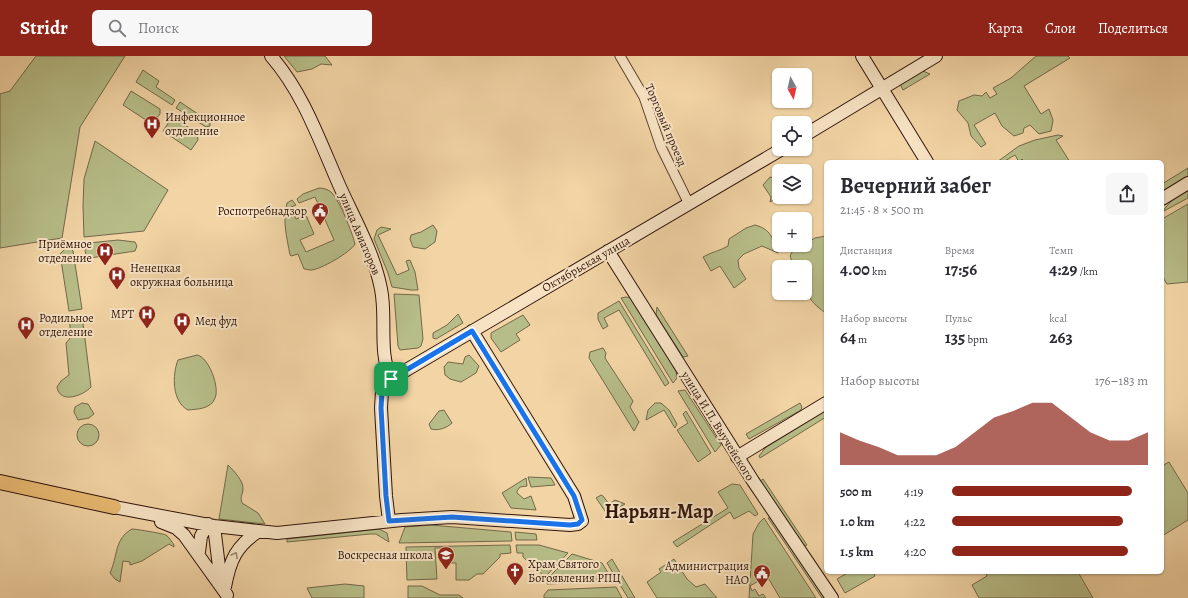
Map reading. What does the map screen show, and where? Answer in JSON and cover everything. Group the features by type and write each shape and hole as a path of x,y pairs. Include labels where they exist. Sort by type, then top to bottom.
{"main road":[{"name":"улица Авиаторов","path":"271,56 283,70 299,95 370,251 381,288 384,307 385,365 391,379"},
{"path":"862,56 926,160"},
{"path":"812,131 936,56"},
{"name":"Октябрьская улица","path":"391,379 772,155"},
{"path":"1164,198 1188,183"},
{"name":"улица И.П. Выучейского","path":"608,251 738,457 832,598"},
{"path":"0,482 164,517 211,525 287,533 389,521 452,517 570,525 578,524 582,520 574,496 472,331"},
{"path":"389,521 386,496 381,408 382,391 391,379"},
{"path":"738,457 824,404"},
{"path":"114,507 176,528 199,552 227,594"},
{"path":"199,552 201,536 211,525"},
{"path":"211,525 220,575 227,594"},
{"path":"227,594 231,562 236,552 248,538 260,531"}],"street":[{"name":"Торговый проезд","path":"620,56 644,97 661,147 688,204"}],"green space":[{"path":"36,56 125,56 80,127 62,238 0,248 0,94 10,91"},
{"path":"284,56 325,56 332,65 321,64 312,69 297,72"},
{"path":"1036,56 1068,56 1070,58 1024,86 1041,114 1049,109 1053,120 1051,131 1039,134 1030,125 1024,128 1023,133 1014,136 1002,126 995,113 974,125 986,144 981,147 971,136 968,123 957,110 959,101 974,95 982,96 986,92 990,98 997,94 993,88 1011,78"},
{"path":"143,70 159,81 156,87 175,100 172,105 136,82"},
{"path":"923,71 930,74 903,90 900,84"},
{"path":"131,91 160,109 160,114 152,124 123,105"},
{"path":"180,102 210,122 210,126 206,127 176,108"},
{"path":"171,119 177,123 179,121 197,133 198,140 191,150 163,131"},
{"path":"1058,135 1063,136 1056,140 1069,160 1018,160 1015,155 1006,160 1000,160 1019,146 1035,140"},
{"path":"95,141 168,190 144,231 84,237 84,179"},
{"path":"1188,168 1188,176 1164,191 1164,183"},
{"path":"770,177 772,177 772,201 770,202 771,197 763,185"},
{"path":"319,188 324,188 331,192 338,202 355,244 335,260 321,267 309,270 304,269 298,254 290,255 285,216 287,203 292,200 296,205 291,207 296,219 306,215 314,234 300,240 306,252 334,240 315,197 299,203 297,199 303,194"},
{"path":"1188,190 1188,198 1164,211 1172,200"},
{"path":"1188,204 1188,282 1167,284 1164,279 1164,218"},
{"path":"433,225 437,231 435,242 425,249 413,247 410,239 411,235 421,232"},
{"path":"755,225 765,229 772,237 772,250 762,246 744,254 738,260 739,268 746,279 734,288 720,266 711,271 703,257 728,246 729,239 746,228"},
{"path":"381,227 391,229 378,235 397,275 409,270 406,261 410,260 415,272 418,290 392,287 374,239 377,230"},
{"path":"824,236 824,312 812,300 812,260 791,260 790,256 792,252 812,252 812,240"},
{"path":"118,240 135,242 137,246 135,251 90,258 86,255 85,250 89,243"},
{"path":"65,249 71,249 73,251 82,309 69,311 60,254"},
{"path":"394,294 419,295 423,339 421,346 418,348 400,350 398,346"},
{"path":"621,298 632,298 676,371 677,378 673,383"},
{"path":"619,301 669,383 665,386 619,310 604,318 608,326 603,329 598,319 598,313"},
{"path":"657,307 688,356 683,357 656,315"},
{"path":"458,314 463,323 436,339 433,338 433,333 447,325"},
{"path":"82,315 91,387 83,393 72,397 67,397 63,396 59,392 57,387 61,381 69,375 66,343 71,337 69,317"},
{"path":"523,315 530,325 516,334 520,340 501,352 491,338 491,333"},
{"path":"603,348 606,353 605,358 633,401 630,407 639,422 634,431 589,358 590,352"},
{"path":"197,355 206,361 209,367 215,381 216,393 213,402 207,406 200,409 188,410 179,401 176,395 174,380 176,366 178,360"},
{"path":"469,355 479,366 476,373 461,382 450,379 445,375 444,367 448,362 463,364 465,357"},
{"path":"685,390 721,445 715,452 678,391"},
{"path":"82,403 88,404 94,414 89,418 78,420 74,412 75,407"},
{"path":"655,403 661,403 669,410 677,424 675,428 664,410 646,420 648,410"},
{"path":"800,403 802,407 801,410 749,439 746,434"},
{"path":"444,410 452,423 442,429 431,429 429,424 439,411"},
{"path":"686,411 711,453 698,462 677,430 688,423 683,414"},
{"path":"824,411 824,418 760,458 759,456 766,447"},
{"path":"88,424 96,427 99,435 96,443 88,446 80,443 77,435 80,427"},
{"path":"1169,462 1188,493 1188,520 1164,535 1164,465"},
{"path":"228,465 242,483 242,503 258,513 265,524 219,519"},
{"path":"528,477 551,478 555,485 531,487"},
{"path":"526,478 527,486 520,487 517,493 524,499 531,496 536,510 511,508 502,493"},
{"path":"763,479 807,545 802,546 759,482"},
{"path":"732,484 740,485 758,514 755,516 749,511 734,519 730,512 677,547 673,542 728,508 718,492"},
{"path":"601,495 609,504 615,500 625,504 607,514 596,498"},
{"path":"764,518 816,598 780,598 767,576 750,586 752,591 755,589 759,596 763,594 766,598 749,598 753,534 759,523"},
{"path":"768,518 772,518 826,598 822,598"},
{"path":"431,525 511,532 512,541 399,543 405,527"},
{"path":"132,529 166,535 174,547 169,544 142,561 130,565 130,562 123,561 120,582 110,573 119,543 126,533"},
{"path":"379,529 387,533 389,542 376,534 370,534 287,542 287,539"},
{"path":"515,532 536,534 537,540 516,540"},
{"path":"510,545 511,553 500,554 500,557 483,574 477,574 469,580 456,580 456,563 447,563 446,548 435,548 437,579 407,580 406,547"},
{"path":"516,545 539,545 568,553 545,577 523,557 523,553 517,553"},
{"path":"572,554 602,563 613,581 547,584 547,579"},
{"path":"612,559 635,598 628,598 607,563"},
{"path":"674,559 687,579 696,587 705,584 717,598 657,598 647,582 661,572 659,569"},
{"path":"846,574 874,574 875,576 845,593 837,579"},
{"path":"986,574 1079,574 1093,598 979,598 972,585 987,576"},
{"path":"345,584 364,586 364,598 312,598 307,588"},
{"path":"408,586 422,586 440,595 459,595 463,598 408,598"},
{"path":"616,587 622,598 544,598 544,595 548,590"}],"place":[{"name":"Инфекционное отделение","path":"152,139"},
{"name":"Роспотребнадзор","path":"320,226"},
{"name":"Приёмное отделение","path":"105,266"},
{"name":"Ненецкая окружная больница","path":"117,290"},
{"name":"МРТ","path":"147,329"},
{"name":"Мед фуд","path":"182,336"},
{"name":"Родильное отделение","path":"26,340"},
{"name":"Воскресная школа","path":"446,570"},
{"name":"Храм Святого Богоявления РПЦ","path":"515,586"},
{"name":"Администрация НАО","path":"762,588"}],"district":[{"name":"Нарьян-Мар","path":"659,511"}],"route":[{"path":"472,331 574,496 582,520 578,524 570,525 452,517 389,521 386,496 381,408 382,391 391,379 472,331"}]}
